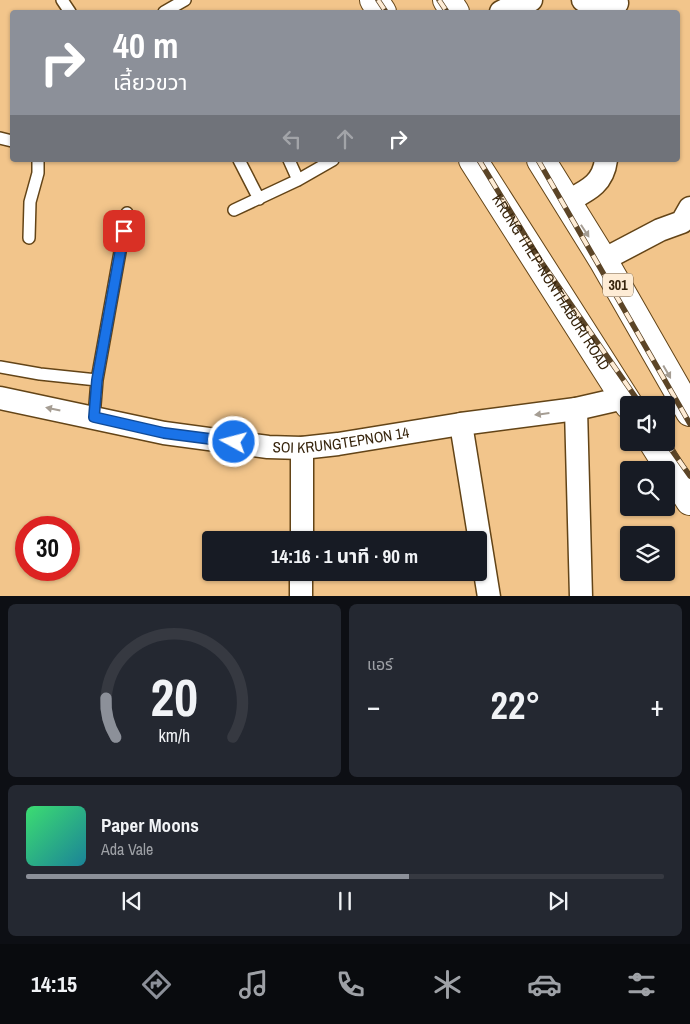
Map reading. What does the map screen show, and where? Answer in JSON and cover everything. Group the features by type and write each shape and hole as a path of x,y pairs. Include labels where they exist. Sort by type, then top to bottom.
{"main road":[{"name":"KRUNG THEP-NONTHABURI ROAD","path":"474,162 622,396"},
{"name":"301","path":"542,162 604,260 690,412"},
{"path":"659,451 690,501"}],"street":[{"path":"505,10 531,0"},
{"path":"583,0 617,5"},
{"path":"566,202 594,186 603,175 606,162"},
{"path":"604,260 660,230 682,222 690,208"},
{"name":"SOI KRUNGTEPNON 14","path":"0,398 164,433 268,447 302,448 620,403"},
{"path":"576,409 581,596"},
{"path":"461,424 488,596"},
{"path":"302,448 302,531"},
{"path":"301,581 301,596"}],"lane":[{"path":"168,10 185,0"},
{"path":"29,238 30,202 38,173 38,162"},
{"path":"240,162 259,199"},
{"path":"290,162 298,180"},
{"path":"234,210 298,180 330,162"},
{"path":"94,417 97,380 127,213"},
{"path":"0,367 40,374 97,380"}],"railway":[{"path":"378,0 385,10"},
{"path":"439,0 446,10"},
{"path":"480,162 540,260 635,396"},
{"path":"539,162 690,424"},
{"path":"672,451 690,476"}],"route":[{"path":"124,231 97,380 94,417 164,433 234,442"}]}
